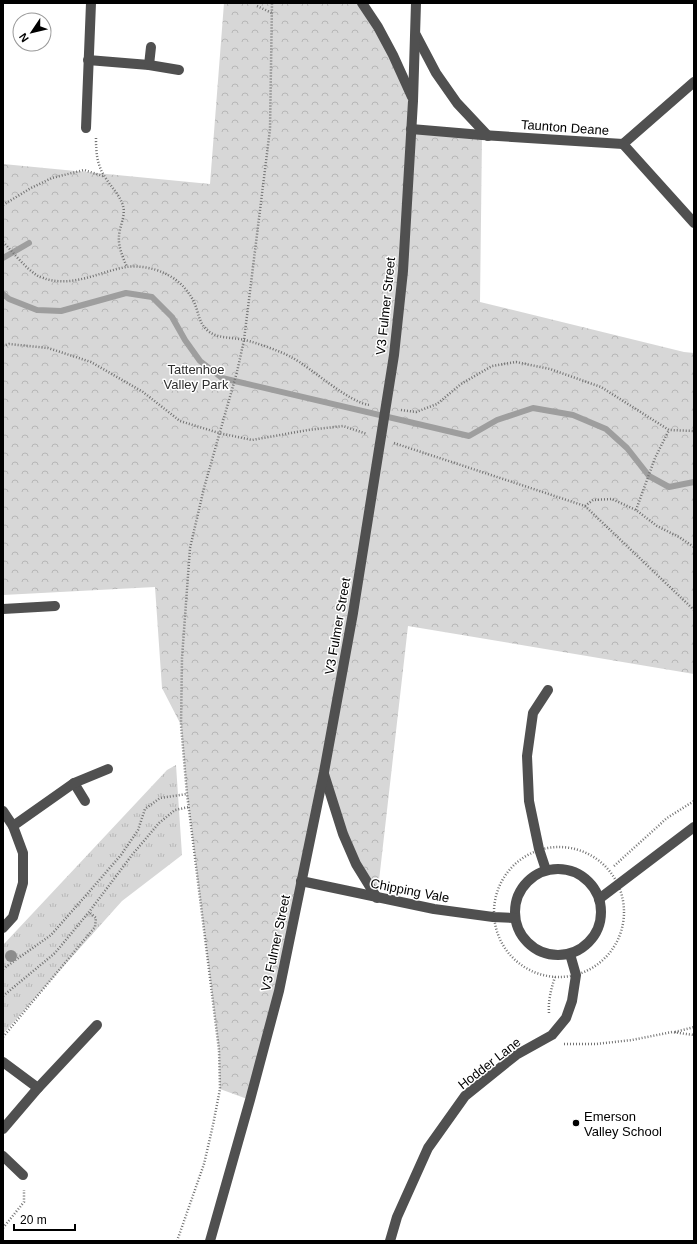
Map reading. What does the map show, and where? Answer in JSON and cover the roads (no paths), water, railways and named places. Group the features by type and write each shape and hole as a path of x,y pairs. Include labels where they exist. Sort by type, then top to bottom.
{"street":[{"path":"86,128 91,3"},
{"path":"362,3 378,27 393,55 413,101"},
{"name":"V3 Fulmer Street","path":"210,1241 279,992 324,772 353,614 394,355 403,271 413,101 416,3"},
{"path":"415,33 436,73 457,103 488,136"},
{"path":"149,65 151,47"},
{"path":"88,60 149,65 179,70"},
{"name":"Taunton Deane","path":"411,129 488,136 624,144 694,82"},
{"path":"624,144 694,223"},
{"path":"3,609 55,606"},
{"path":"546,870 539,849 529,801 527,756 533,713 548,690"},
{"path":"14,826 74,783 108,769"},
{"path":"324,772 343,834 353,858 378,898"},
{"path":"74,783 85,801"},
{"path":"3,811 14,826 23,853 24,883 13,917 3,928"},
{"path":"599,899 694,827"},
{"path":"559,868 572,871 584,877 593,887 599,899 601,913 599,926 592,938 582,947 570,954 546,954 534,948 525,940 518,930 514,918 518,893 525,883 534,875 546,870 559,868"},
{"name":"Chipping Vale","path":"301,881 434,909 493,917 514,918"},
{"name":"Hodder Lane","path":"390,1241 397,1217 428,1148 465,1096 516,1055 552,1035 566,1018 572,1001 576,975 570,954"},
{"path":"3,1129 38,1088 97,1025"},
{"path":"3,1062 38,1088"},
{"path":"3,1156 23,1175"}],"waterway":[{"path":"3,258 29,243"},
{"path":"3,294 9,299 37,310 61,311 126,293 152,297 172,317 185,340 200,361 222,378 469,436 497,420 533,408 573,415 606,429 627,448 649,476 669,487 694,482"}],"place":[{"name":"Emerson Valley School","path":"576,1123"}],"park label":[{"name":"Tattenhoe Valley Park","path":"196,376"}]}
